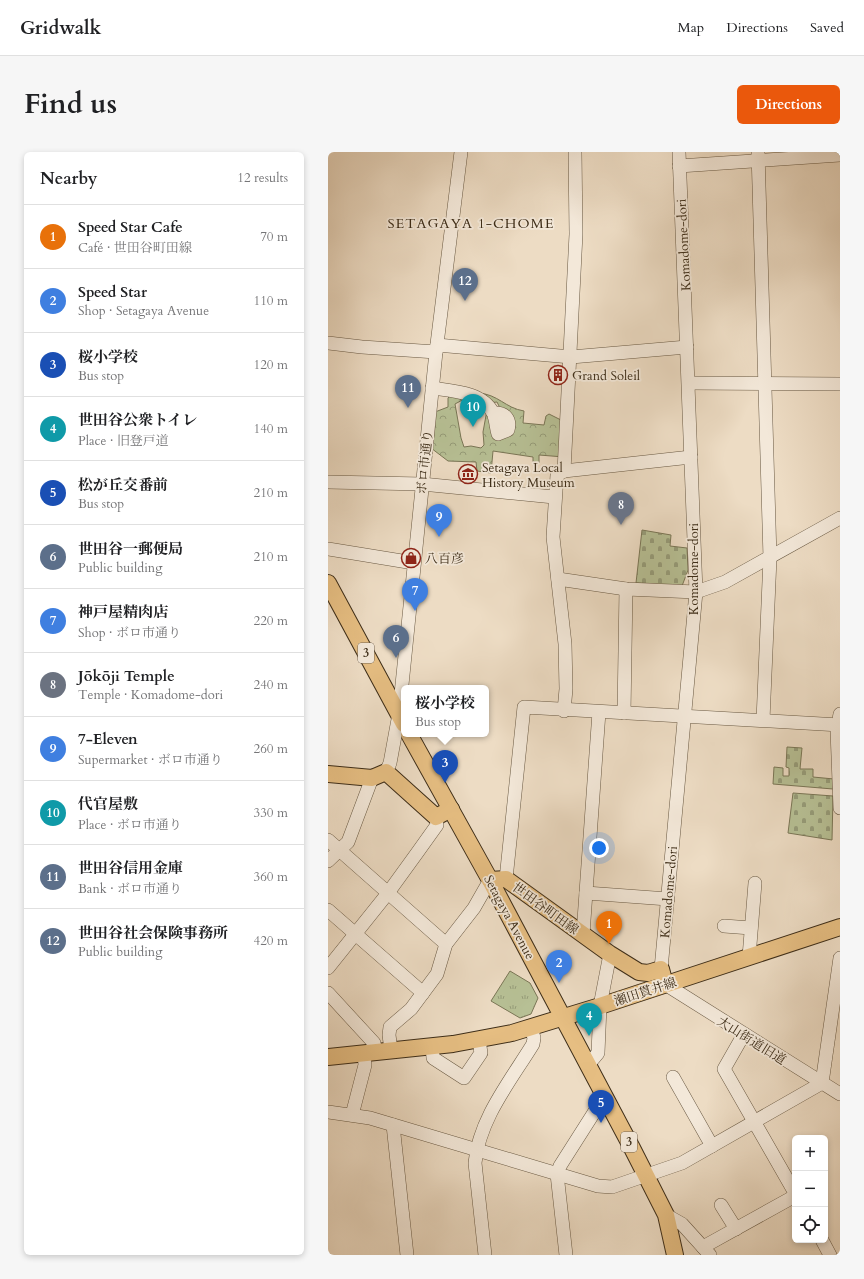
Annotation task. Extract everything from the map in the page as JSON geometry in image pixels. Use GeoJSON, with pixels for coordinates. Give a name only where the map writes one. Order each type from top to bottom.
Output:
{"type":"FeatureCollection","features":[{"type":"Feature","properties":{"kind":"main road","name":"3"},"geometry":{"type":"LineString","coordinates":[[328,583],[401,719]]}},
{"type":"Feature","properties":{"kind":"main road","name":"Setagaya Avenue"},"geometry":{"type":"LineString","coordinates":[[411,737],[450,809],[498,879],[562,1018],[666,1215],[676,1255]]}},
{"type":"Feature","properties":{"kind":"main road"},"geometry":{"type":"LineString","coordinates":[[328,774],[379,775],[436,817],[450,809]]}},
{"type":"Feature","properties":{"kind":"main road","name":"世田谷町田線"},"geometry":{"type":"LineString","coordinates":[[498,879],[642,974],[648,974],[661,968]]}},
{"type":"Feature","properties":{"kind":"main road","name":"瀬田貫井線"},"geometry":{"type":"LineString","coordinates":[[328,1057],[479,1040],[531,1027],[600,1006],[840,927]]}},
{"type":"Feature","properties":{"kind":"main road","name":"Komadome-dori"},"geometry":{"type":"LineString","coordinates":[[661,968],[665,984]]}},
{"type":"Feature","properties":{"kind":"street","name":"ボロ市通り"},"geometry":{"type":"LineString","coordinates":[[404,685],[414,562],[436,348],[461,152]]}},
{"type":"Feature","properties":{"kind":"street"},"geometry":{"type":"LineString","coordinates":[[564,471],[571,357],[576,234],[574,174],[575,152]]}},
{"type":"Feature","properties":{"kind":"street","name":"Komadome-dori"},"geometry":{"type":"LineString","coordinates":[[661,968],[696,592],[679,152]]}},
{"type":"Feature","properties":{"kind":"street"},"geometry":{"type":"LineString","coordinates":[[679,166],[758,156],[840,155]]}},
{"type":"Feature","properties":{"kind":"street"},"geometry":{"type":"LineString","coordinates":[[758,156],[770,558],[763,720]]}},
{"type":"Feature","properties":{"kind":"street"},"geometry":{"type":"LineString","coordinates":[[328,343],[362,347],[436,348],[571,357],[687,347]]}},
{"type":"Feature","properties":{"kind":"street"},"geometry":{"type":"LineString","coordinates":[[688,384],[840,384]]}},
{"type":"Feature","properties":{"kind":"street"},"geometry":{"type":"LineString","coordinates":[[432,388],[469,394],[487,405],[493,413]]}},
{"type":"Feature","properties":{"kind":"street"},"geometry":{"type":"LineString","coordinates":[[564,711],[566,689],[565,644],[553,536],[554,497],[557,475],[564,471],[691,457]]}},
{"type":"Feature","properties":{"kind":"street"},"geometry":{"type":"LineString","coordinates":[[328,482],[422,484],[554,497]]}},
{"type":"Feature","properties":{"kind":"street"},"geometry":{"type":"LineString","coordinates":[[558,579],[626,589],[696,592],[725,582],[840,518]]}},
{"type":"Feature","properties":{"kind":"street"},"geometry":{"type":"LineString","coordinates":[[328,549],[414,562]]}},
{"type":"Feature","properties":{"kind":"street"},"geometry":{"type":"LineString","coordinates":[[624,713],[626,589]]}},
{"type":"Feature","properties":{"kind":"street"},"geometry":{"type":"LineString","coordinates":[[352,1115],[365,1066],[377,1052],[388,1035],[390,1027],[411,1009],[437,974],[446,944],[498,879],[524,707],[564,711],[839,722],[840,808]]}},
{"type":"Feature","properties":{"kind":"street"},"geometry":{"type":"LineString","coordinates":[[583,934],[599,712]]}},
{"type":"Feature","properties":{"kind":"street","name":"ボロ市通り"},"geometry":{"type":"LineString","coordinates":[[328,861],[348,842],[379,775],[390,763],[401,719]]}},
{"type":"Feature","properties":{"kind":"street"},"geometry":{"type":"LineString","coordinates":[[328,968],[388,893],[437,825],[436,817]]}},
{"type":"Feature","properties":{"kind":"street"},"geometry":{"type":"LineString","coordinates":[[328,840],[446,944]]}},
{"type":"Feature","properties":{"kind":"street"},"geometry":{"type":"LineString","coordinates":[[749,956],[755,883]]}},
{"type":"Feature","properties":{"kind":"street"},"geometry":{"type":"LineString","coordinates":[[586,893],[668,899]]}},
{"type":"Feature","properties":{"kind":"street"},"geometry":{"type":"LineString","coordinates":[[328,910],[423,993]]}},
{"type":"Feature","properties":{"kind":"street"},"geometry":{"type":"LineString","coordinates":[[724,926],[751,928]]}},
{"type":"Feature","properties":{"kind":"street"},"geometry":{"type":"LineString","coordinates":[[588,1065],[598,1052],[600,1006],[610,954]]}},
{"type":"Feature","properties":{"kind":"street"},"geometry":{"type":"LineString","coordinates":[[328,1112],[352,1115],[394,1125],[606,1188],[646,1176],[682,1163],[822,1084],[840,958]]}},
{"type":"Feature","properties":{"kind":"street","name":"大山街道旧道"},"geometry":{"type":"LineString","coordinates":[[665,984],[840,1094]]}},
{"type":"Feature","properties":{"kind":"street"},"geometry":{"type":"LineString","coordinates":[[328,993],[374,1043],[377,1052]]}},
{"type":"Feature","properties":{"kind":"street"},"geometry":{"type":"LineString","coordinates":[[485,1255],[475,1163],[476,1150],[487,1119],[533,1044],[534,1038],[531,1027]]}},
{"type":"Feature","properties":{"kind":"street"},"geometry":{"type":"LineString","coordinates":[[744,1034],[724,1069],[792,1190]]}},
{"type":"Feature","properties":{"kind":"street"},"geometry":{"type":"LineString","coordinates":[[432,1046],[433,1058],[464,1078],[482,1053],[479,1040]]}},
{"type":"Feature","properties":{"kind":"street"},"geometry":{"type":"LineString","coordinates":[[673,1077],[712,1146]]}},
{"type":"Feature","properties":{"kind":"street"},"geometry":{"type":"LineString","coordinates":[[566,1255],[557,1174],[560,1166],[595,1111],[606,1099]]}},
{"type":"Feature","properties":{"kind":"street"},"geometry":{"type":"LineString","coordinates":[[394,1125],[407,1255]]}},
{"type":"Feature","properties":{"kind":"street"},"geometry":{"type":"LineString","coordinates":[[666,1215],[682,1224],[707,1251],[736,1228],[792,1197]]}},
{"type":"Feature","properties":{"kind":"street"},"geometry":{"type":"LineString","coordinates":[[721,1204],[736,1228]]}},
{"type":"Feature","properties":{"kind":"street"},"geometry":{"type":"LineString","coordinates":[[824,1243],[830,1255]]}},
{"type":"Feature","properties":{"kind":"green space"},"geometry":{"type":"Polygon","coordinates":[[[478,393],[491,396],[512,407],[524,411],[523,423],[544,425],[546,416],[549,414],[565,422],[564,457],[539,455],[539,463],[533,462],[533,457],[493,451],[491,473],[477,471],[476,462],[448,461],[431,448],[435,412],[448,407],[448,398],[452,394],[466,398],[455,404],[461,438],[464,447],[471,446],[481,448],[484,445],[483,432],[487,410],[500,408],[497,402],[488,403],[478,393]]]}},
{"type":"Feature","properties":{"kind":"green space"},"geometry":{"type":"Polygon","coordinates":[[[642,530],[671,535],[670,546],[687,548],[688,570],[682,586],[636,583],[642,530]]]}},
{"type":"Feature","properties":{"kind":"green space"},"geometry":{"type":"Polygon","coordinates":[[[787,747],[802,748],[800,769],[813,769],[813,777],[834,779],[833,789],[773,784],[774,767],[783,768],[783,776],[789,776],[789,768],[786,767],[787,747]]]}},
{"type":"Feature","properties":{"kind":"green space"},"geometry":{"type":"Polygon","coordinates":[[[793,793],[833,796],[832,840],[788,833],[793,793]]]}},
{"type":"Feature","properties":{"kind":"green space"},"geometry":{"type":"Polygon","coordinates":[[[510,971],[530,983],[538,998],[531,1014],[520,1018],[491,1001],[510,971]]]}},
{"type":"Feature","properties":{"kind":"place","name":"世田谷社会保険事務所"},"geometry":{"type":"Point","coordinates":[465,301]}},
{"type":"Feature","properties":{"kind":"place","name":"Grand Soleil"},"geometry":{"type":"Point","coordinates":[558,375]}},
{"type":"Feature","properties":{"kind":"place","name":"世田谷信用金庫"},"geometry":{"type":"Point","coordinates":[408,408]}},
{"type":"Feature","properties":{"kind":"place","name":"代官屋敷"},"geometry":{"type":"Point","coordinates":[473,427]}},
{"type":"Feature","properties":{"kind":"place","name":"Setagaya Local History Museum"},"geometry":{"type":"Point","coordinates":[468,474]}},
{"type":"Feature","properties":{"kind":"place","name":"Jōkōji Temple"},"geometry":{"type":"Point","coordinates":[621,525]}},
{"type":"Feature","properties":{"kind":"place","name":"7-Eleven"},"geometry":{"type":"Point","coordinates":[439,537]}},
{"type":"Feature","properties":{"kind":"place","name":"八百彦"},"geometry":{"type":"Point","coordinates":[411,558]}},
{"type":"Feature","properties":{"kind":"place","name":"神戸屋精肉店"},"geometry":{"type":"Point","coordinates":[415,611]}},
{"type":"Feature","properties":{"kind":"place","name":"世田谷一郵便局"},"geometry":{"type":"Point","coordinates":[396,658]}},
{"type":"Feature","properties":{"kind":"place","name":"桜小学校"},"geometry":{"type":"Point","coordinates":[445,783]}},
{"type":"Feature","properties":{"kind":"place","name":"Speed Star Cafe"},"geometry":{"type":"Point","coordinates":[609,944]}},
{"type":"Feature","properties":{"kind":"place","name":"Speed Star"},"geometry":{"type":"Point","coordinates":[559,983]}},
{"type":"Feature","properties":{"kind":"place","name":"世田谷公衆トイレ"},"geometry":{"type":"Point","coordinates":[589,1036]}},
{"type":"Feature","properties":{"kind":"place","name":"松が丘交番前"},"geometry":{"type":"Point","coordinates":[601,1123]}},
{"type":"Feature","properties":{"kind":"district","name":"SETAGAYA 1-CHOME"},"geometry":{"type":"Point","coordinates":[471,223]}}]}
